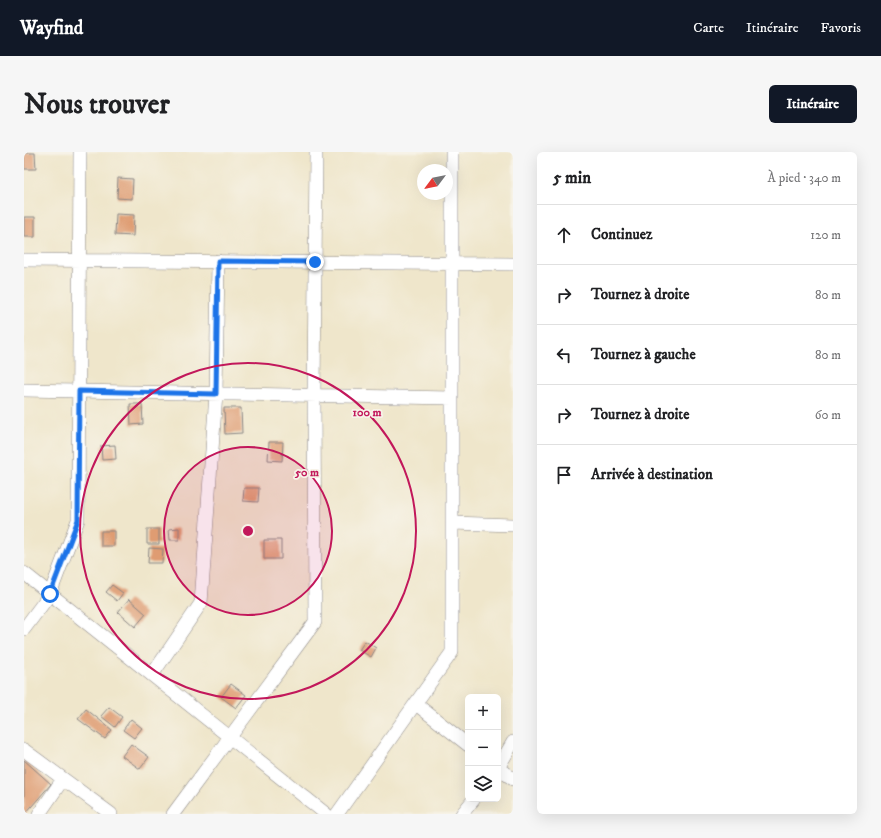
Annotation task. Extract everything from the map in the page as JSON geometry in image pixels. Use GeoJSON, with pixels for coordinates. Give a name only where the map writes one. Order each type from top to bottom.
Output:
{"type":"FeatureCollection","features":[{"type":"Feature","properties":{"kind":"street"},"geometry":{"type":"LineString","coordinates":[[24,629],[50,594],[78,520],[80,152]]}},
{"type":"Feature","properties":{"kind":"street"},"geometry":{"type":"LineString","coordinates":[[173,814],[315,622],[314,395],[316,152]]}},
{"type":"Feature","properties":{"kind":"street"},"geometry":{"type":"LineString","coordinates":[[337,814],[452,652],[452,152]]}},
{"type":"Feature","properties":{"kind":"street"},"geometry":{"type":"LineString","coordinates":[[24,260],[513,264]]}},
{"type":"Feature","properties":{"kind":"street"},"geometry":{"type":"LineString","coordinates":[[152,675],[201,603],[216,394],[218,261]]}},
{"type":"Feature","properties":{"kind":"street"},"geometry":{"type":"LineString","coordinates":[[24,390],[452,398]]}},
{"type":"Feature","properties":{"kind":"street"},"geometry":{"type":"LineString","coordinates":[[452,523],[513,525]]}},
{"type":"Feature","properties":{"kind":"street"},"geometry":{"type":"LineString","coordinates":[[24,573],[326,814]]}},
{"type":"Feature","properties":{"kind":"street"},"geometry":{"type":"LineString","coordinates":[[416,704],[465,742]]}},
{"type":"Feature","properties":{"kind":"street"},"geometry":{"type":"LineString","coordinates":[[499,766],[513,742]]}},
{"type":"Feature","properties":{"kind":"street"},"geometry":{"type":"LineString","coordinates":[[24,750],[111,814]]}},
{"type":"Feature","properties":{"kind":"street"},"geometry":{"type":"LineString","coordinates":[[501,770],[513,779]]}},
{"type":"Feature","properties":{"kind":"street"},"geometry":{"type":"LineString","coordinates":[[39,814],[64,779]]}},
{"type":"Feature","properties":{"kind":"street"},"geometry":{"type":"LineString","coordinates":[[462,814],[472,802]]}},
{"type":"Feature","properties":{"kind":"building"},"geometry":{"type":"Polygon","coordinates":[[[24,153],[35,153],[36,169],[24,169],[24,153]]]}},
{"type":"Feature","properties":{"kind":"building"},"geometry":{"type":"Polygon","coordinates":[[[118,178],[133,179],[132,199],[117,198],[118,178]]]}},
{"type":"Feature","properties":{"kind":"building"},"geometry":{"type":"Polygon","coordinates":[[[116,214],[134,215],[133,236],[115,235],[116,214]]]}},
{"type":"Feature","properties":{"kind":"building"},"geometry":{"type":"Polygon","coordinates":[[[24,217],[35,217],[35,237],[24,237],[24,217]]]}},
{"type":"Feature","properties":{"kind":"building"},"geometry":{"type":"Polygon","coordinates":[[[130,404],[142,404],[143,424],[131,425],[130,404]]]}},
{"type":"Feature","properties":{"kind":"building"},"geometry":{"type":"Polygon","coordinates":[[[224,408],[241,408],[242,433],[225,434],[224,408]]]}},
{"type":"Feature","properties":{"kind":"building"},"geometry":{"type":"Polygon","coordinates":[[[269,442],[283,442],[282,461],[268,460],[269,442]]]}},
{"type":"Feature","properties":{"kind":"building"},"geometry":{"type":"Polygon","coordinates":[[[115,445],[116,459],[102,460],[101,446],[115,445]]]}},
{"type":"Feature","properties":{"kind":"building"},"geometry":{"type":"Polygon","coordinates":[[[244,488],[259,488],[258,502],[243,501],[244,488]]]}},
{"type":"Feature","properties":{"kind":"building"},"geometry":{"type":"Polygon","coordinates":[[[179,528],[179,540],[170,540],[169,529],[179,528]]]}},
{"type":"Feature","properties":{"kind":"building"},"geometry":{"type":"Polygon","coordinates":[[[147,529],[159,529],[159,544],[147,544],[147,529]]]}},
{"type":"Feature","properties":{"kind":"building"},"geometry":{"type":"Polygon","coordinates":[[[101,531],[114,531],[114,546],[101,546],[101,531]]]}},
{"type":"Feature","properties":{"kind":"building"},"geometry":{"type":"Polygon","coordinates":[[[264,540],[281,540],[281,559],[264,559],[264,540]]]}},
{"type":"Feature","properties":{"kind":"building"},"geometry":{"type":"Polygon","coordinates":[[[149,548],[163,549],[162,563],[148,563],[149,548]]]}},
{"type":"Feature","properties":{"kind":"building"},"geometry":{"type":"Polygon","coordinates":[[[112,585],[123,593],[117,601],[106,592],[112,585]]]}},
{"type":"Feature","properties":{"kind":"building"},"geometry":{"type":"Polygon","coordinates":[[[129,599],[146,614],[135,627],[118,612],[129,599]]]}},
{"type":"Feature","properties":{"kind":"building"},"geometry":{"type":"Polygon","coordinates":[[[365,641],[376,648],[371,657],[359,650],[365,641]]]}},
{"type":"Feature","properties":{"kind":"building"},"geometry":{"type":"Polygon","coordinates":[[[231,684],[246,695],[236,708],[221,697],[231,684]]]}},
{"type":"Feature","properties":{"kind":"building"},"geometry":{"type":"Polygon","coordinates":[[[109,707],[122,717],[115,727],[101,716],[109,707]]]}},
{"type":"Feature","properties":{"kind":"building"},"geometry":{"type":"Polygon","coordinates":[[[86,709],[112,730],[105,739],[78,719],[86,709]]]}},
{"type":"Feature","properties":{"kind":"building"},"geometry":{"type":"Polygon","coordinates":[[[131,719],[142,728],[134,738],[123,730],[131,719]]]}},
{"type":"Feature","properties":{"kind":"building"},"geometry":{"type":"Polygon","coordinates":[[[131,744],[149,757],[140,769],[122,756],[131,744]]]}},
{"type":"Feature","properties":{"kind":"building"},"geometry":{"type":"Polygon","coordinates":[[[24,760],[51,784],[25,814],[24,814],[24,760]]]}},
{"type":"Feature","properties":{"kind":"route"},"geometry":{"type":"LineString","coordinates":[[50,594],[78,520],[79,391],[216,394],[218,261],[315,262]]}}]}
